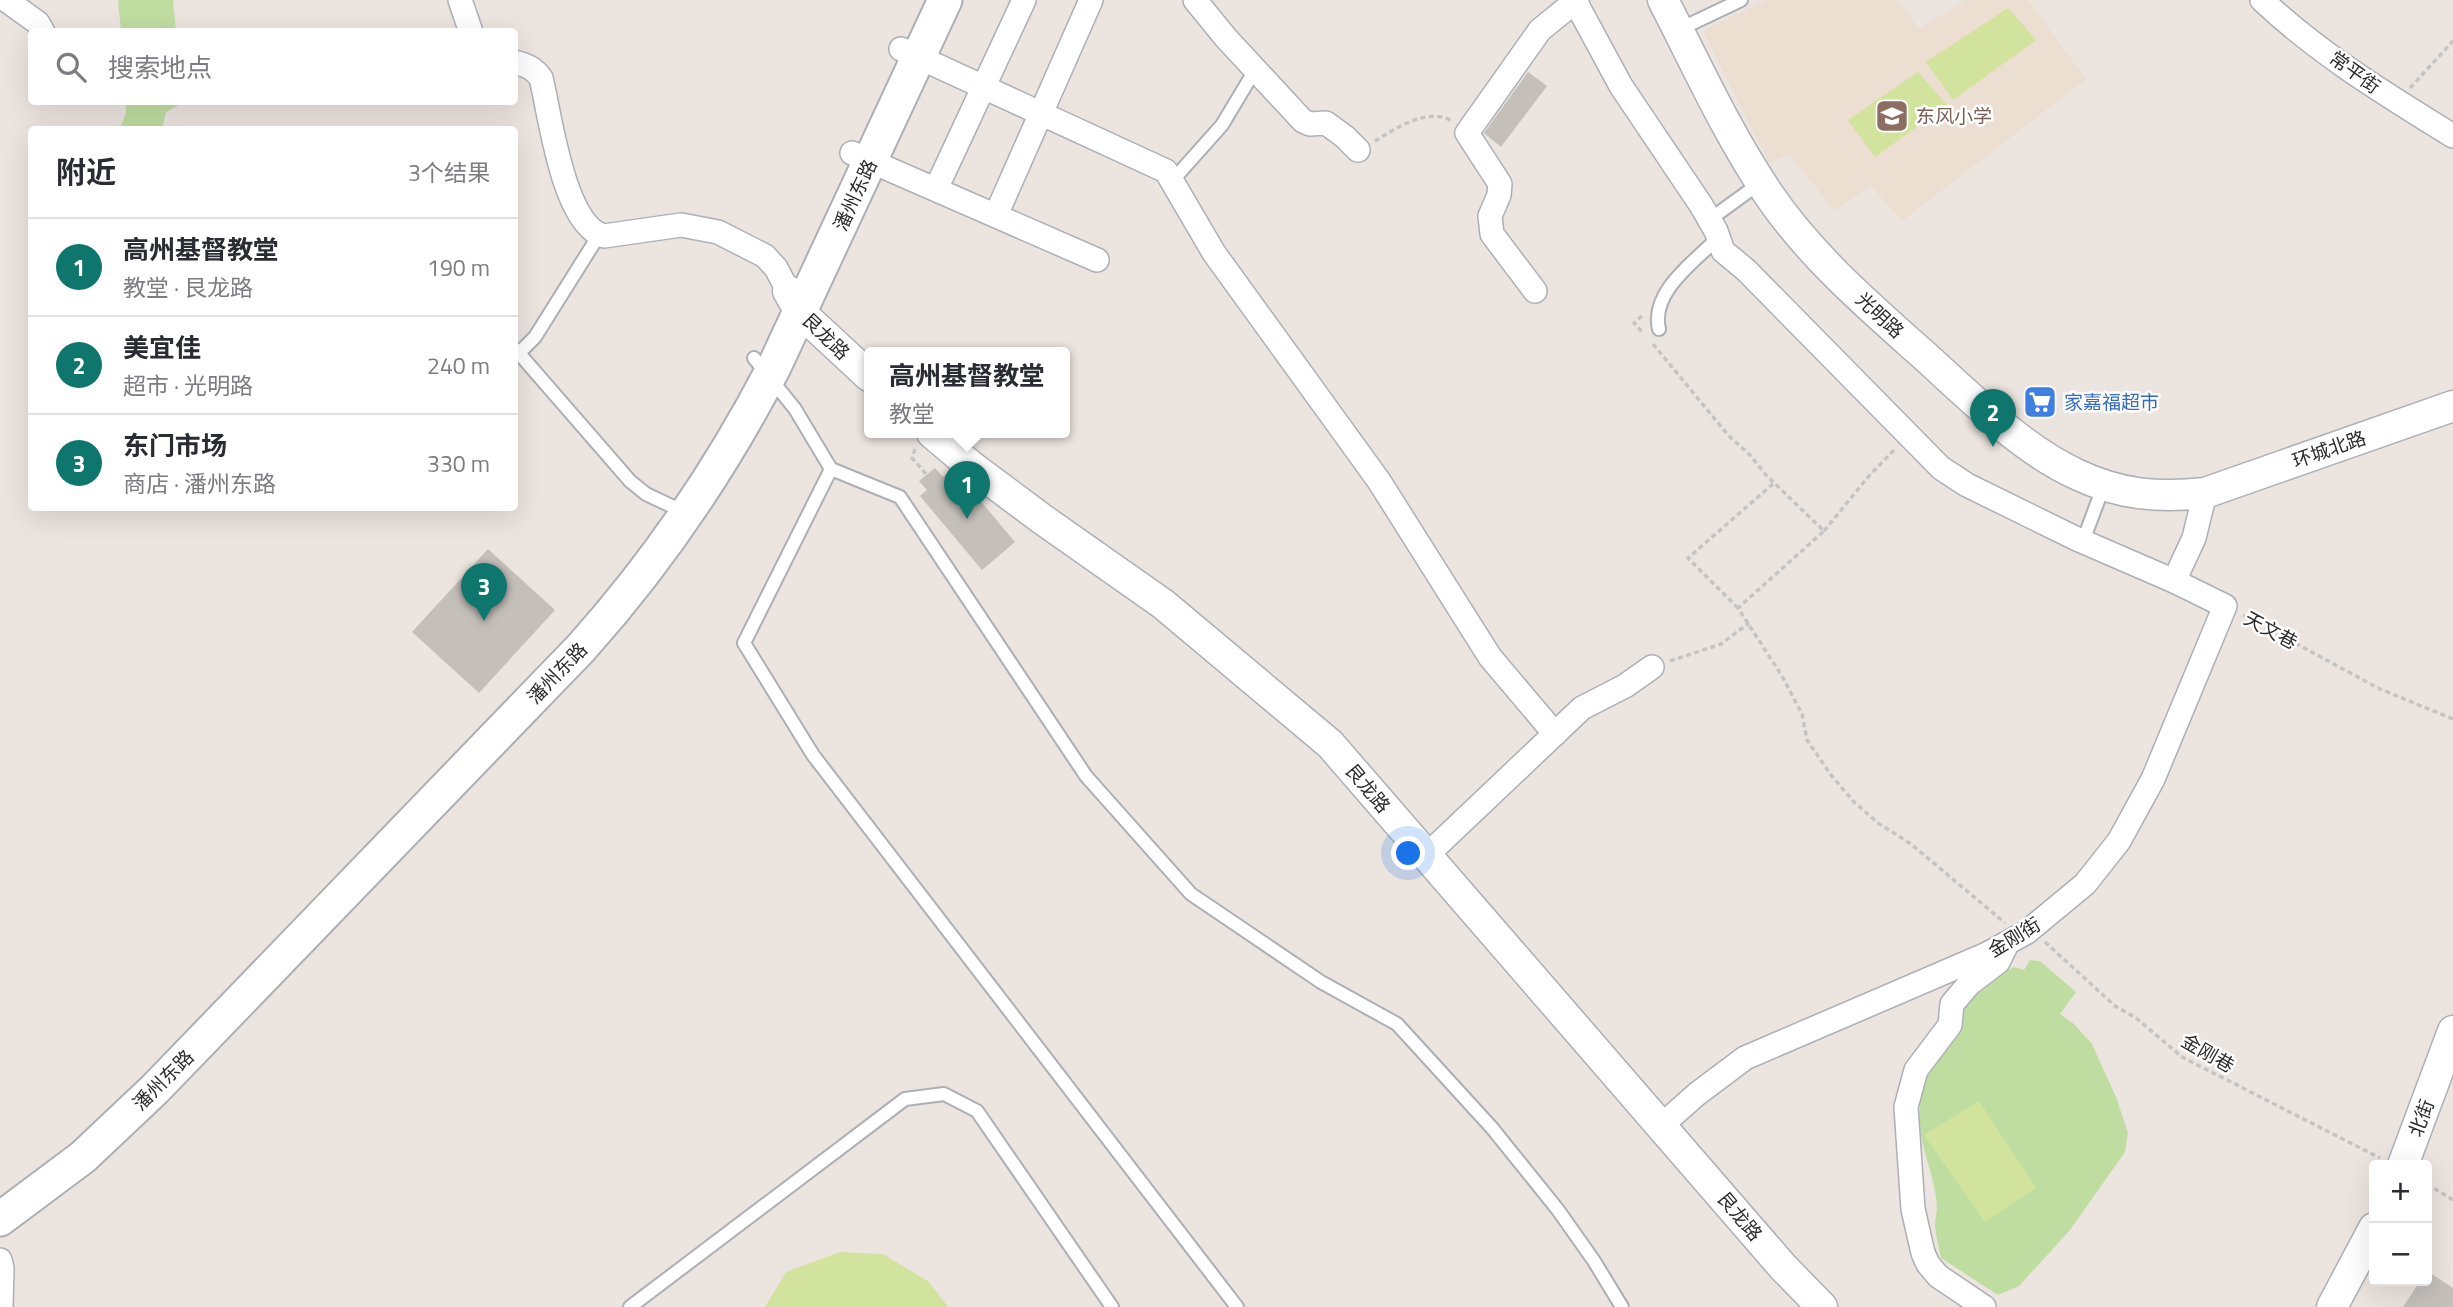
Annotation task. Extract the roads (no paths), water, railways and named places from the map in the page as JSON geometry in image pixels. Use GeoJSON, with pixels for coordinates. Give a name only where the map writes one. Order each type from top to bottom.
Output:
{"type":"FeatureCollection","features":[{"type":"Feature","properties":{"kind":"main road","name":"潘州东路"},"geometry":{"type":"LineString","coordinates":[[910,52],[924,0]]}},
{"type":"Feature","properties":{"kind":"main road","name":"潘州东路"},"geometry":{"type":"LineString","coordinates":[[0,1195],[36,1173],[71,1145],[166,1055],[571,628],[677,509],[748,416],[762,367],[910,52],[945,0]]}},
{"type":"Feature","properties":{"kind":"main road","name":"潘州东路"},"geometry":{"type":"LineString","coordinates":[[0,1219],[83,1157],[193,1050],[581,648],[620,604],[677,509]]}},
{"type":"Feature","properties":{"kind":"street"},"geometry":{"type":"LineString","coordinates":[[6,0],[38,23],[41,28]]}},
{"type":"Feature","properties":{"kind":"street"},"geometry":{"type":"LineString","coordinates":[[460,0],[470,28]]}},
{"type":"Feature","properties":{"kind":"street"},"geometry":{"type":"LineString","coordinates":[[936,189],[1024,0]]}},
{"type":"Feature","properties":{"kind":"street"},"geometry":{"type":"LineString","coordinates":[[996,215],[1091,0]]}},
{"type":"Feature","properties":{"kind":"street"},"geometry":{"type":"LineString","coordinates":[[1195,0],[1305,123],[1326,122],[1357,149]]}},
{"type":"Feature","properties":{"kind":"street","name":"光明路"},"geometry":{"type":"LineString","coordinates":[[1663,0],[1725,125],[1760,182],[1795,228],[1846,284],[1968,395],[2029,445],[2074,473],[2138,495],[2205,493]]}},
{"type":"Feature","properties":{"kind":"street","name":"常平街"},"geometry":{"type":"LineString","coordinates":[[2262,0],[2316,44],[2397,102],[2453,136]]}},
{"type":"Feature","properties":{"kind":"street"},"geometry":{"type":"LineString","coordinates":[[1535,291],[1492,234],[1490,216],[1499,195],[1500,184],[1467,133],[1540,30],[1576,1]]}},
{"type":"Feature","properties":{"kind":"street","name":"天文巷"},"geometry":{"type":"LineString","coordinates":[[1576,1],[1637,113],[1714,229],[1729,258],[1941,468],[1967,485],[2225,606]]}},
{"type":"Feature","properties":{"kind":"street"},"geometry":{"type":"LineString","coordinates":[[910,52],[1162,168],[1173,180],[1214,253],[1379,481],[1490,657],[1555,734]]}},
{"type":"Feature","properties":{"kind":"street"},"geometry":{"type":"LineString","coordinates":[[518,63],[536,71],[541,78],[555,152],[577,210],[599,235],[681,225],[718,232],[765,256],[776,268],[794,302]]}},
{"type":"Feature","properties":{"kind":"street"},"geometry":{"type":"LineString","coordinates":[[861,157],[1097,260]]}},
{"type":"Feature","properties":{"kind":"street","name":"艮龙路"},"geometry":{"type":"LineString","coordinates":[[794,302],[864,371]]}},
{"type":"Feature","properties":{"kind":"street","name":"环城北路"},"geometry":{"type":"LineString","coordinates":[[2205,493],[2453,406]]}},
{"type":"Feature","properties":{"kind":"street","name":"艮龙路"},"geometry":{"type":"LineString","coordinates":[[938,438],[1042,519],[1163,604],[1330,744],[1783,1267],[1822,1307]]}},
{"type":"Feature","properties":{"kind":"street"},"geometry":{"type":"LineString","coordinates":[[2174,581],[2194,538],[2205,493]]}},
{"type":"Feature","properties":{"kind":"street","name":"金刚街"},"geometry":{"type":"LineString","coordinates":[[1662,1125],[1697,1094],[1745,1058],[1969,962],[2019,935],[2085,884],[2119,841],[2153,779],[2225,606]]}},
{"type":"Feature","properties":{"kind":"street"},"geometry":{"type":"LineString","coordinates":[[1426,856],[1582,708],[1625,686],[1652,667]]}},
{"type":"Feature","properties":{"kind":"street"},"geometry":{"type":"LineString","coordinates":[[1984,1307],[1938,1276],[1923,1253],[1913,1209],[1906,1107],[1916,1070],[1942,1032],[1951,1025],[1952,1004],[1969,984],[1998,962],[2019,935]]}},
{"type":"Feature","properties":{"kind":"street","name":"北街"},"geometry":{"type":"LineString","coordinates":[[2394,1160],[2453,1031]]}},
{"type":"Feature","properties":{"kind":"street"},"geometry":{"type":"LineString","coordinates":[[2333,1307],[2369,1238]]}},
{"type":"Feature","properties":{"kind":"street"},"geometry":{"type":"LineString","coordinates":[[0,1260],[1,1307]]}},
{"type":"Feature","properties":{"kind":"lane"},"geometry":{"type":"LineString","coordinates":[[1678,30],[1741,0]]}},
{"type":"Feature","properties":{"kind":"lane"},"geometry":{"type":"LineString","coordinates":[[1173,180],[1222,125],[1255,69]]}},
{"type":"Feature","properties":{"kind":"lane"},"geometry":{"type":"LineString","coordinates":[[1660,328],[1658,309],[1667,293],[1714,229],[1760,182]]}},
{"type":"Feature","properties":{"kind":"lane"},"geometry":{"type":"LineString","coordinates":[[518,350],[528,346],[535,337],[599,235]]}},
{"type":"Feature","properties":{"kind":"lane"},"geometry":{"type":"LineString","coordinates":[[518,353],[630,481],[646,494],[677,509]]}},
{"type":"Feature","properties":{"kind":"lane"},"geometry":{"type":"LineString","coordinates":[[762,367],[795,409],[831,469],[900,497],[1086,776],[1191,894],[1321,982],[1397,1024],[1492,1128],[1558,1210],[1622,1307]]}},
{"type":"Feature","properties":{"kind":"lane"},"geometry":{"type":"LineString","coordinates":[[831,469],[744,643],[813,755],[1237,1307]]}},
{"type":"Feature","properties":{"kind":"lane"},"geometry":{"type":"LineString","coordinates":[[2083,541],[2104,485]]}},
{"type":"Feature","properties":{"kind":"lane"},"geometry":{"type":"LineString","coordinates":[[630,1307],[905,1099],[944,1094],[977,1111],[1112,1307]]}},
{"type":"Feature","properties":{"kind":"place","name":"东风小学"},"geometry":{"type":"Point","coordinates":[1892,116]}},
{"type":"Feature","properties":{"kind":"place","name":"家嘉福超市"},"geometry":{"type":"Point","coordinates":[2040,402]}},
{"type":"Feature","properties":{"kind":"place","name":"美宜佳"},"geometry":{"type":"Point","coordinates":[1993,447]}},
{"type":"Feature","properties":{"kind":"place","name":"高州基督教堂"},"geometry":{"type":"Point","coordinates":[967,519]}},
{"type":"Feature","properties":{"kind":"place","name":"东门市场"},"geometry":{"type":"Point","coordinates":[484,621]}}]}
